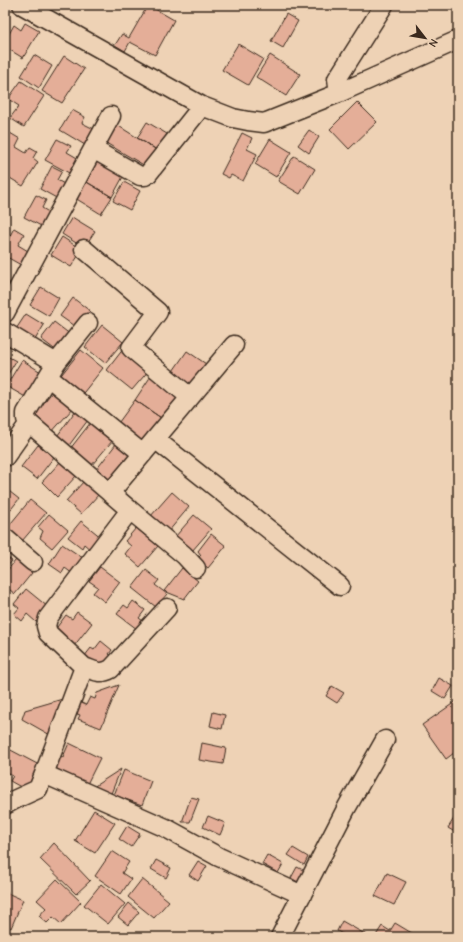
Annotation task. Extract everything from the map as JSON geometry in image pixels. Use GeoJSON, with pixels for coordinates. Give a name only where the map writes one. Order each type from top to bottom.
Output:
{"type":"FeatureCollection","features":[{"type":"Feature","properties":{"kind":"street"},"geometry":{"type":"LineString","coordinates":[[22,5],[202,106],[233,118],[264,123],[339,93],[458,40]]}},
{"type":"Feature","properties":{"kind":"street"},"geometry":{"type":"LineString","coordinates":[[339,93],[337,80],[339,76],[384,5]]}},
{"type":"Feature","properties":{"kind":"street"},"geometry":{"type":"LineString","coordinates":[[93,149],[140,176],[144,176],[148,174],[202,106]]}},
{"type":"Feature","properties":{"kind":"street"},"geometry":{"type":"LineString","coordinates":[[5,313],[112,116]]}},
{"type":"Feature","properties":{"kind":"street"},"geometry":{"type":"LineString","coordinates":[[84,249],[158,312],[131,348],[190,397]]}},
{"type":"Feature","properties":{"kind":"street"},"geometry":{"type":"LineString","coordinates":[[88,323],[52,370],[26,413],[26,419],[110,493],[184,555],[196,568]]}},
{"type":"Feature","properties":{"kind":"street"},"geometry":{"type":"LineString","coordinates":[[5,332],[52,370],[143,454]]}},
{"type":"Feature","properties":{"kind":"street"},"geometry":{"type":"LineString","coordinates":[[110,493],[234,345]]}},
{"type":"Feature","properties":{"kind":"street"},"geometry":{"type":"LineString","coordinates":[[5,456],[29,423]]}},
{"type":"Feature","properties":{"kind":"street"},"geometry":{"type":"LineString","coordinates":[[155,439],[340,586]]}},
{"type":"Feature","properties":{"kind":"street"},"geometry":{"type":"LineString","coordinates":[[130,510],[48,618],[46,626],[48,633],[84,667],[98,672],[105,672],[111,669],[167,608]]}},
{"type":"Feature","properties":{"kind":"street"},"geometry":{"type":"LineString","coordinates":[[5,538],[33,562]]}},
{"type":"Feature","properties":{"kind":"street"},"geometry":{"type":"LineString","coordinates":[[5,805],[38,789],[84,667]]}},
{"type":"Feature","properties":{"kind":"street"},"geometry":{"type":"LineString","coordinates":[[280,937],[347,807],[385,740]]}},
{"type":"Feature","properties":{"kind":"street"},"geometry":{"type":"LineString","coordinates":[[44,774],[166,828],[219,857],[302,895]]}},
{"type":"Feature","properties":{"kind":"building"},"geometry":{"type":"Polygon","coordinates":[[[148,5],[174,20],[155,55],[130,42],[125,51],[115,45],[122,34],[129,38],[148,5]]]}},
{"type":"Feature","properties":{"kind":"building"},"geometry":{"type":"Polygon","coordinates":[[[298,5],[311,5],[307,11],[298,5]]]}},
{"type":"Feature","properties":{"kind":"building"},"geometry":{"type":"Polygon","coordinates":[[[458,5],[458,13],[454,7],[458,5]]]}},
{"type":"Feature","properties":{"kind":"building"},"geometry":{"type":"Polygon","coordinates":[[[286,14],[298,21],[283,48],[271,41],[286,14]]]}},
{"type":"Feature","properties":{"kind":"building"},"geometry":{"type":"Polygon","coordinates":[[[25,23],[39,31],[23,58],[5,47],[5,41],[14,25],[21,30],[25,23]]]}},
{"type":"Feature","properties":{"kind":"building"},"geometry":{"type":"Polygon","coordinates":[[[238,44],[263,59],[248,85],[222,70],[238,44]]]}},
{"type":"Feature","properties":{"kind":"building"},"geometry":{"type":"Polygon","coordinates":[[[34,55],[52,66],[39,88],[21,76],[34,55]]]}},
{"type":"Feature","properties":{"kind":"building"},"geometry":{"type":"Polygon","coordinates":[[[270,55],[300,74],[286,96],[256,77],[270,55]]]}},
{"type":"Feature","properties":{"kind":"building"},"geometry":{"type":"Polygon","coordinates":[[[64,56],[84,69],[62,103],[42,91],[64,56]]]}},
{"type":"Feature","properties":{"kind":"building"},"geometry":{"type":"Polygon","coordinates":[[[21,81],[44,96],[24,127],[10,118],[19,106],[8,99],[21,81]]]}},
{"type":"Feature","properties":{"kind":"building"},"geometry":{"type":"Polygon","coordinates":[[[357,102],[377,122],[349,149],[330,129],[357,102]]]}},
{"type":"Feature","properties":{"kind":"building"},"geometry":{"type":"Polygon","coordinates":[[[72,110],[85,117],[82,123],[94,129],[85,145],[60,130],[72,110]]]}},
{"type":"Feature","properties":{"kind":"building"},"geometry":{"type":"Polygon","coordinates":[[[147,122],[167,134],[157,150],[137,138],[147,122]]]}},
{"type":"Feature","properties":{"kind":"building"},"geometry":{"type":"Polygon","coordinates":[[[117,125],[157,150],[147,167],[106,143],[117,125]]]}},
{"type":"Feature","properties":{"kind":"building"},"geometry":{"type":"Polygon","coordinates":[[[309,130],[319,137],[309,153],[298,145],[309,130]]]}},
{"type":"Feature","properties":{"kind":"building"},"geometry":{"type":"Polygon","coordinates":[[[10,133],[20,139],[16,147],[26,153],[30,147],[37,151],[33,158],[38,162],[23,186],[5,175],[5,141],[10,133]]]}},
{"type":"Feature","properties":{"kind":"building"},"geometry":{"type":"Polygon","coordinates":[[[242,133],[252,138],[247,149],[257,154],[243,181],[231,175],[229,178],[221,174],[242,133]]]}},
{"type":"Feature","properties":{"kind":"building"},"geometry":{"type":"Polygon","coordinates":[[[57,139],[71,146],[67,152],[79,159],[71,174],[45,160],[57,139]]]}},
{"type":"Feature","properties":{"kind":"building"},"geometry":{"type":"Polygon","coordinates":[[[270,139],[291,152],[276,177],[255,164],[270,139]]]}},
{"type":"Feature","properties":{"kind":"building"},"geometry":{"type":"Polygon","coordinates":[[[294,156],[315,169],[300,194],[278,181],[294,156]]]}},
{"type":"Feature","properties":{"kind":"building"},"geometry":{"type":"Polygon","coordinates":[[[99,158],[125,173],[112,197],[85,181],[99,158]]]}},
{"type":"Feature","properties":{"kind":"building"},"geometry":{"type":"Polygon","coordinates":[[[52,166],[62,171],[57,180],[68,186],[60,200],[40,189],[52,166]]]}},
{"type":"Feature","properties":{"kind":"building"},"geometry":{"type":"Polygon","coordinates":[[[85,181],[112,197],[101,214],[75,198],[85,181]]]}},
{"type":"Feature","properties":{"kind":"building"},"geometry":{"type":"Polygon","coordinates":[[[124,182],[140,191],[130,210],[113,201],[124,182]]]}},
{"type":"Feature","properties":{"kind":"building"},"geometry":{"type":"Polygon","coordinates":[[[36,195],[46,200],[42,208],[52,214],[45,228],[24,217],[36,195]]]}},
{"type":"Feature","properties":{"kind":"building"},"geometry":{"type":"Polygon","coordinates":[[[72,217],[95,231],[84,248],[62,234],[72,217]]]}},
{"type":"Feature","properties":{"kind":"building"},"geometry":{"type":"Polygon","coordinates":[[[14,228],[24,234],[18,245],[28,251],[21,265],[5,256],[5,245],[14,228]]]}},
{"type":"Feature","properties":{"kind":"building"},"geometry":{"type":"Polygon","coordinates":[[[62,237],[82,250],[71,267],[51,255],[62,237]]]}},
{"type":"Feature","properties":{"kind":"building"},"geometry":{"type":"Polygon","coordinates":[[[5,281],[13,285],[5,299],[5,281]]]}},
{"type":"Feature","properties":{"kind":"building"},"geometry":{"type":"Polygon","coordinates":[[[41,287],[59,298],[49,316],[30,305],[41,287]]]}},
{"type":"Feature","properties":{"kind":"building"},"geometry":{"type":"Polygon","coordinates":[[[73,298],[90,311],[77,328],[60,316],[73,298]]]}},
{"type":"Feature","properties":{"kind":"building"},"geometry":{"type":"Polygon","coordinates":[[[26,314],[44,325],[33,343],[14,332],[26,314]]]}},
{"type":"Feature","properties":{"kind":"building"},"geometry":{"type":"Polygon","coordinates":[[[54,322],[71,335],[58,352],[41,339],[54,322]]]}},
{"type":"Feature","properties":{"kind":"building"},"geometry":{"type":"Polygon","coordinates":[[[102,325],[123,342],[105,363],[85,347],[102,325]]]}},
{"type":"Feature","properties":{"kind":"building"},"geometry":{"type":"Polygon","coordinates":[[[124,348],[150,369],[132,390],[107,370],[124,348]]]}},
{"type":"Feature","properties":{"kind":"building"},"geometry":{"type":"Polygon","coordinates":[[[81,350],[103,368],[80,397],[58,379],[81,350]]]}},
{"type":"Feature","properties":{"kind":"building"},"geometry":{"type":"Polygon","coordinates":[[[187,351],[209,366],[193,389],[171,374],[187,351]]]}},
{"type":"Feature","properties":{"kind":"building"},"geometry":{"type":"Polygon","coordinates":[[[5,355],[16,361],[5,379],[5,355]]]}},
{"type":"Feature","properties":{"kind":"building"},"geometry":{"type":"Polygon","coordinates":[[[22,360],[44,374],[29,399],[6,386],[22,360]]]}},
{"type":"Feature","properties":{"kind":"building"},"geometry":{"type":"Polygon","coordinates":[[[153,373],[183,394],[164,420],[135,400],[153,373]]]}},
{"type":"Feature","properties":{"kind":"building"},"geometry":{"type":"Polygon","coordinates":[[[54,390],[74,407],[50,434],[31,418],[54,390]]]}},
{"type":"Feature","properties":{"kind":"building"},"geometry":{"type":"Polygon","coordinates":[[[135,400],[164,420],[145,446],[116,426],[135,400]]]}},
{"type":"Feature","properties":{"kind":"building"},"geometry":{"type":"Polygon","coordinates":[[[76,410],[88,420],[67,448],[55,439],[76,410]]]}},
{"type":"Feature","properties":{"kind":"building"},"geometry":{"type":"Polygon","coordinates":[[[91,422],[113,440],[91,466],[70,449],[91,422]]]}},
{"type":"Feature","properties":{"kind":"building"},"geometry":{"type":"Polygon","coordinates":[[[116,444],[133,457],[113,483],[96,470],[116,444]]]}},
{"type":"Feature","properties":{"kind":"building"},"geometry":{"type":"Polygon","coordinates":[[[38,445],[54,457],[37,479],[21,467],[38,445]]]}},
{"type":"Feature","properties":{"kind":"building"},"geometry":{"type":"Polygon","coordinates":[[[61,461],[77,475],[57,497],[42,482],[61,461]]]}},
{"type":"Feature","properties":{"kind":"building"},"geometry":{"type":"Polygon","coordinates":[[[84,481],[99,494],[81,514],[66,501],[84,481]]]}},
{"type":"Feature","properties":{"kind":"building"},"geometry":{"type":"Polygon","coordinates":[[[5,488],[19,499],[5,517],[5,488]]]}},
{"type":"Feature","properties":{"kind":"building"},"geometry":{"type":"Polygon","coordinates":[[[172,492],[189,507],[168,532],[150,517],[172,492]]]}},
{"type":"Feature","properties":{"kind":"building"},"geometry":{"type":"Polygon","coordinates":[[[30,500],[46,513],[22,541],[7,528],[30,500]]]}},
{"type":"Feature","properties":{"kind":"building"},"geometry":{"type":"Polygon","coordinates":[[[49,514],[68,530],[52,548],[40,538],[43,531],[38,527],[49,514]]]}},
{"type":"Feature","properties":{"kind":"building"},"geometry":{"type":"Polygon","coordinates":[[[194,515],[211,529],[192,551],[175,537],[194,515]]]}},
{"type":"Feature","properties":{"kind":"building"},"geometry":{"type":"Polygon","coordinates":[[[81,521],[102,538],[92,551],[84,544],[82,548],[68,537],[81,521]]]}},
{"type":"Feature","properties":{"kind":"building"},"geometry":{"type":"Polygon","coordinates":[[[136,528],[158,546],[140,567],[125,554],[131,546],[125,541],[136,528]]]}},
{"type":"Feature","properties":{"kind":"building"},"geometry":{"type":"Polygon","coordinates":[[[211,534],[226,546],[208,568],[197,559],[201,555],[198,551],[211,534]]]}},
{"type":"Feature","properties":{"kind":"building"},"geometry":{"type":"Polygon","coordinates":[[[62,544],[83,558],[73,574],[65,568],[62,573],[49,564],[62,544]]]}},
{"type":"Feature","properties":{"kind":"building"},"geometry":{"type":"Polygon","coordinates":[[[5,556],[12,561],[5,569],[5,556]]]}},
{"type":"Feature","properties":{"kind":"building"},"geometry":{"type":"Polygon","coordinates":[[[16,560],[32,573],[15,594],[5,586],[5,573],[16,560]]]}},
{"type":"Feature","properties":{"kind":"building"},"geometry":{"type":"Polygon","coordinates":[[[100,567],[120,582],[105,602],[93,593],[98,587],[89,581],[100,567]]]}},
{"type":"Feature","properties":{"kind":"building"},"geometry":{"type":"Polygon","coordinates":[[[182,568],[198,581],[184,599],[164,591],[182,568]]]}},
{"type":"Feature","properties":{"kind":"building"},"geometry":{"type":"Polygon","coordinates":[[[146,570],[159,580],[155,585],[167,594],[156,607],[132,588],[146,570]]]}},
{"type":"Feature","properties":{"kind":"building"},"geometry":{"type":"Polygon","coordinates":[[[26,589],[48,607],[36,622],[27,614],[22,621],[14,614],[19,608],[14,604],[26,589]]]}},
{"type":"Feature","properties":{"kind":"building"},"geometry":{"type":"Polygon","coordinates":[[[133,601],[145,610],[139,618],[143,621],[137,629],[117,614],[124,605],[128,608],[133,601]]]}},
{"type":"Feature","properties":{"kind":"building"},"geometry":{"type":"Polygon","coordinates":[[[77,612],[92,623],[74,646],[54,631],[66,615],[72,619],[77,612]]]}},
{"type":"Feature","properties":{"kind":"building"},"geometry":{"type":"Polygon","coordinates":[[[101,641],[112,650],[109,654],[114,658],[104,672],[84,657],[91,648],[94,650],[101,641]]]}},
{"type":"Feature","properties":{"kind":"building"},"geometry":{"type":"Polygon","coordinates":[[[439,678],[453,686],[445,699],[432,691],[439,678]]]}},
{"type":"Feature","properties":{"kind":"building"},"geometry":{"type":"Polygon","coordinates":[[[119,685],[101,728],[78,719],[80,715],[73,712],[77,701],[86,705],[90,697],[95,699],[97,693],[119,685]]]}},
{"type":"Feature","properties":{"kind":"building"},"geometry":{"type":"Polygon","coordinates":[[[332,686],[344,693],[337,703],[326,696],[332,686]]]}},
{"type":"Feature","properties":{"kind":"building"},"geometry":{"type":"Polygon","coordinates":[[[66,698],[52,736],[22,719],[25,710],[66,698]]]}},
{"type":"Feature","properties":{"kind":"building"},"geometry":{"type":"Polygon","coordinates":[[[458,700],[458,750],[446,759],[422,725],[458,700]]]}},
{"type":"Feature","properties":{"kind":"building"},"geometry":{"type":"Polygon","coordinates":[[[213,712],[225,715],[222,729],[210,726],[213,712]]]}},
{"type":"Feature","properties":{"kind":"building"},"geometry":{"type":"Polygon","coordinates":[[[69,743],[100,758],[87,784],[55,768],[61,756],[63,757],[69,743]]]}},
{"type":"Feature","properties":{"kind":"building"},"geometry":{"type":"Polygon","coordinates":[[[202,743],[226,748],[223,764],[199,760],[202,743]]]}},
{"type":"Feature","properties":{"kind":"building"},"geometry":{"type":"Polygon","coordinates":[[[5,747],[41,766],[28,791],[10,781],[13,776],[5,772],[5,747]]]}},
{"type":"Feature","properties":{"kind":"building"},"geometry":{"type":"Polygon","coordinates":[[[121,769],[110,796],[90,789],[121,769]]]}},
{"type":"Feature","properties":{"kind":"building"},"geometry":{"type":"Polygon","coordinates":[[[124,770],[151,781],[142,805],[114,795],[124,770]]]}},
{"type":"Feature","properties":{"kind":"building"},"geometry":{"type":"Polygon","coordinates":[[[191,797],[199,799],[190,822],[182,822],[191,797]]]}},
{"type":"Feature","properties":{"kind":"building"},"geometry":{"type":"Polygon","coordinates":[[[94,810],[115,823],[95,853],[75,841],[94,810]]]}},
{"type":"Feature","properties":{"kind":"building"},"geometry":{"type":"Polygon","coordinates":[[[458,812],[458,834],[448,828],[458,812]]]}},
{"type":"Feature","properties":{"kind":"building"},"geometry":{"type":"Polygon","coordinates":[[[208,816],[225,823],[220,835],[203,827],[208,816]]]}},
{"type":"Feature","properties":{"kind":"building"},"geometry":{"type":"Polygon","coordinates":[[[127,826],[140,834],[131,847],[119,839],[127,826]]]}},
{"type":"Feature","properties":{"kind":"building"},"geometry":{"type":"Polygon","coordinates":[[[54,843],[90,881],[76,894],[40,859],[54,843]]]}},
{"type":"Feature","properties":{"kind":"building"},"geometry":{"type":"Polygon","coordinates":[[[293,848],[308,857],[304,865],[288,855],[293,848]]]}},
{"type":"Feature","properties":{"kind":"building"},"geometry":{"type":"Polygon","coordinates":[[[112,851],[129,862],[122,873],[131,879],[121,894],[95,876],[112,851]]]}},
{"type":"Feature","properties":{"kind":"building"},"geometry":{"type":"Polygon","coordinates":[[[267,855],[283,864],[278,873],[262,864],[267,855]]]}},
{"type":"Feature","properties":{"kind":"building"},"geometry":{"type":"Polygon","coordinates":[[[156,860],[171,868],[166,878],[151,869],[156,860]]]}},
{"type":"Feature","properties":{"kind":"building"},"geometry":{"type":"Polygon","coordinates":[[[198,861],[207,866],[198,881],[189,875],[198,861]]]}},
{"type":"Feature","properties":{"kind":"building"},"geometry":{"type":"Polygon","coordinates":[[[297,867],[305,871],[298,882],[291,878],[297,867]]]}},
{"type":"Feature","properties":{"kind":"building"},"geometry":{"type":"Polygon","coordinates":[[[387,873],[406,882],[394,905],[375,896],[387,873]]]}},
{"type":"Feature","properties":{"kind":"building"},"geometry":{"type":"Polygon","coordinates":[[[57,879],[81,902],[61,924],[53,917],[47,923],[39,916],[46,908],[37,900],[57,879]]]}},
{"type":"Feature","properties":{"kind":"building"},"geometry":{"type":"Polygon","coordinates":[[[142,879],[169,901],[154,918],[128,897],[142,879]]]}},
{"type":"Feature","properties":{"kind":"building"},"geometry":{"type":"Polygon","coordinates":[[[101,884],[125,904],[108,924],[84,905],[101,884]]]}},
{"type":"Feature","properties":{"kind":"building"},"geometry":{"type":"Polygon","coordinates":[[[5,892],[23,900],[11,928],[5,925],[5,892]]]}},
{"type":"Feature","properties":{"kind":"building"},"geometry":{"type":"Polygon","coordinates":[[[129,903],[139,912],[128,925],[118,917],[129,903]]]}},
{"type":"Feature","properties":{"kind":"building"},"geometry":{"type":"Polygon","coordinates":[[[342,921],[370,937],[348,937],[337,931],[342,921]]]}},
{"type":"Feature","properties":{"kind":"building"},"geometry":{"type":"Polygon","coordinates":[[[395,923],[410,932],[407,937],[375,937],[382,926],[390,931],[395,923]]]}},
{"type":"Feature","properties":{"kind":"building"},"geometry":{"type":"Polygon","coordinates":[[[410,932],[419,937],[407,937],[410,932]]]}}]}
